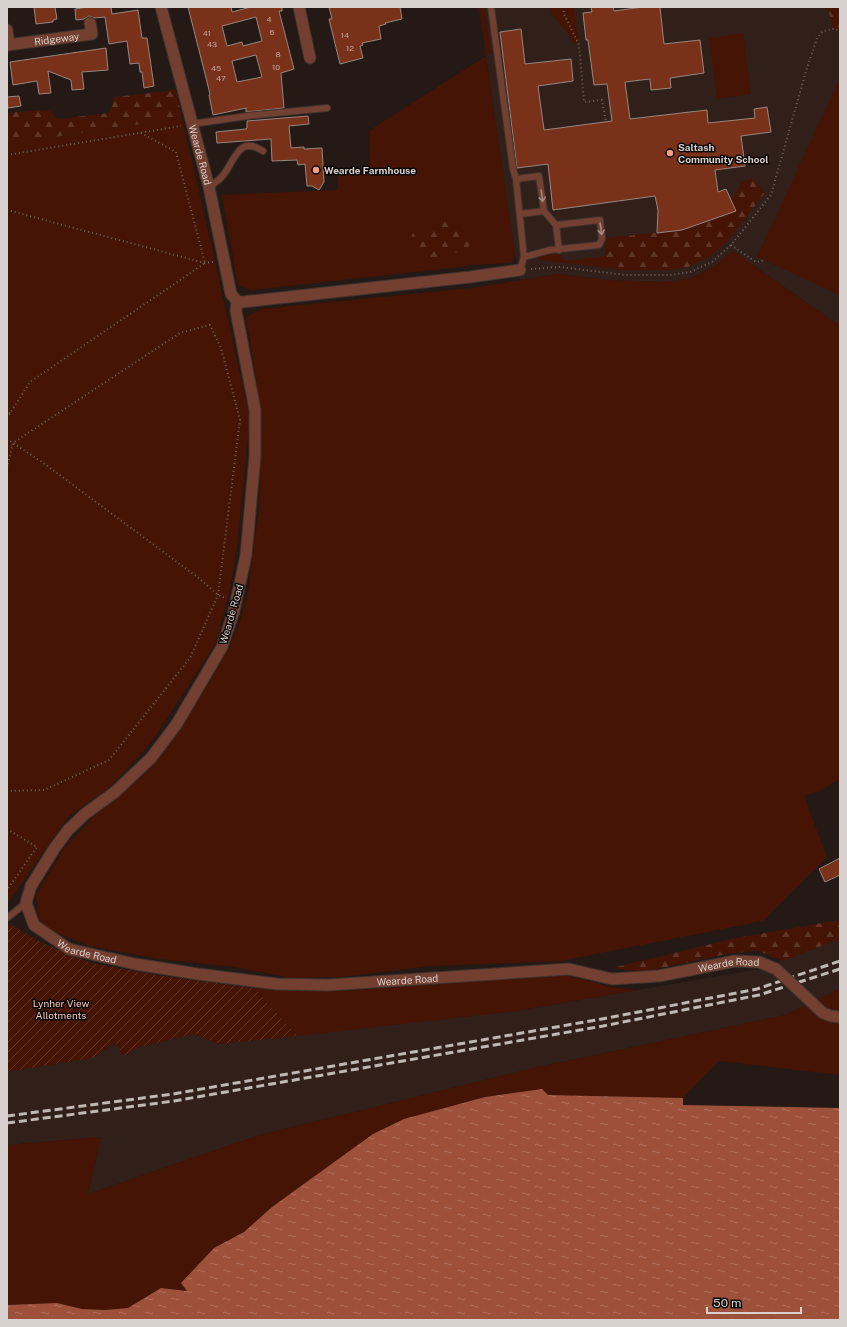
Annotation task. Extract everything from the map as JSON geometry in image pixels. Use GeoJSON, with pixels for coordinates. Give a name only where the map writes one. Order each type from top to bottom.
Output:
{"type":"FeatureCollection","features":[{"type":"Feature","properties":{"kind":"street","name":"Wearde Road"},"geometry":{"type":"LineString","coordinates":[[161,7],[209,187],[231,294],[237,301],[236,312],[256,410],[255,456],[246,555],[236,602],[222,647],[176,725],[150,758],[115,792],[85,814],[68,830],[54,849],[31,886],[26,904],[34,925],[69,950],[135,964],[277,984],[328,985],[569,969],[612,980],[659,976],[735,961],[759,962],[776,970],[823,1013],[840,1017]]}},
{"type":"Feature","properties":{"kind":"street"},"geometry":{"type":"LineString","coordinates":[[299,7],[310,58]]}},
{"type":"Feature","properties":{"kind":"street","name":"Ridgeway"},"geometry":{"type":"LineString","coordinates":[[7,30],[8,45],[92,34],[90,23]]}},
{"type":"Feature","properties":{"kind":"street"},"geometry":{"type":"LineString","coordinates":[[237,301],[250,302],[447,280],[520,270]]}},
{"type":"Feature","properties":{"kind":"lane"},"geometry":{"type":"LineString","coordinates":[[491,7],[520,214],[524,257],[520,270]]}},
{"type":"Feature","properties":{"kind":"lane"},"geometry":{"type":"LineString","coordinates":[[192,124],[247,116],[327,108]]}},
{"type":"Feature","properties":{"kind":"lane"},"geometry":{"type":"LineString","coordinates":[[209,187],[218,181],[224,174],[238,150],[248,146],[256,146],[263,151]]}},
{"type":"Feature","properties":{"kind":"lane"},"geometry":{"type":"LineString","coordinates":[[516,179],[539,176],[544,211],[556,225],[559,250]]}},
{"type":"Feature","properties":{"kind":"lane"},"geometry":{"type":"LineString","coordinates":[[520,214],[544,211]]}},
{"type":"Feature","properties":{"kind":"lane"},"geometry":{"type":"LineString","coordinates":[[524,257],[550,250],[599,245],[602,239],[600,220],[556,225]]}},
{"type":"Feature","properties":{"kind":"lane"},"geometry":{"type":"LineString","coordinates":[[7,918],[26,904]]}},
{"type":"Feature","properties":{"kind":"path"},"geometry":{"type":"LineString","coordinates":[[563,7],[564,14],[579,45],[584,102],[602,100],[606,122]]}},
{"type":"Feature","properties":{"kind":"path"},"geometry":{"type":"LineString","coordinates":[[520,270],[559,267],[626,275],[670,275],[690,272],[712,262],[731,245],[771,195],[806,71],[817,38],[822,31],[833,29],[840,30]]}},
{"type":"Feature","properties":{"kind":"path"},"geometry":{"type":"LineString","coordinates":[[7,155],[192,124]]}},
{"type":"Feature","properties":{"kind":"path"},"geometry":{"type":"LineString","coordinates":[[141,133],[176,152],[205,263]]}},
{"type":"Feature","properties":{"kind":"path"},"geometry":{"type":"LineString","coordinates":[[7,210],[205,263],[224,261]]}},
{"type":"Feature","properties":{"kind":"path"},"geometry":{"type":"LineString","coordinates":[[731,245],[756,262],[765,260]]}},
{"type":"Feature","properties":{"kind":"path"},"geometry":{"type":"LineString","coordinates":[[7,418],[30,382],[205,263]]}},
{"type":"Feature","properties":{"kind":"path"},"geometry":{"type":"LineString","coordinates":[[7,468],[13,443],[180,333],[210,325],[221,348],[240,420],[218,595],[190,658],[109,760],[44,790],[7,790]]}},
{"type":"Feature","properties":{"kind":"path"},"geometry":{"type":"LineString","coordinates":[[7,409],[10,414]]}},
{"type":"Feature","properties":{"kind":"path"},"geometry":{"type":"LineString","coordinates":[[7,439],[42,462],[200,579],[218,595],[236,602]]}},
{"type":"Feature","properties":{"kind":"path"},"geometry":{"type":"LineString","coordinates":[[7,829],[37,848],[7,890]]}},
{"type":"Feature","properties":{"kind":"shaded area","name":"Saltash Community School"},"geometry":{"type":"Polygon","coordinates":[[[479,7],[840,7],[840,326],[733,251],[713,267],[689,279],[664,282],[608,280],[559,274],[520,280],[520,270],[515,255],[479,7]]]}},
{"type":"Feature","properties":{"kind":"shaded area"},"geometry":{"type":"Polygon","coordinates":[[[840,939],[840,989],[785,1015],[529,1069],[260,1135],[88,1194],[101,1137],[7,1145],[7,1072],[93,1058],[116,1043],[123,1056],[140,1047],[194,1034],[219,1044],[516,1011],[760,969],[840,939]]]}},
{"type":"Feature","properties":{"kind":"green space"},"geometry":{"type":"Polygon","coordinates":[[[479,7],[484,7],[492,52],[486,56],[479,7]]]}},
{"type":"Feature","properties":{"kind":"green space"},"geometry":{"type":"Polygon","coordinates":[[[551,7],[574,7],[579,42],[575,43],[552,14],[551,7]]]}},
{"type":"Feature","properties":{"kind":"green space"},"geometry":{"type":"Polygon","coordinates":[[[823,7],[840,7],[840,30],[833,29],[829,12],[823,7]]]}},
{"type":"Feature","properties":{"kind":"green space"},"geometry":{"type":"Polygon","coordinates":[[[743,33],[751,94],[717,99],[709,38],[743,33]]]}},
{"type":"Feature","properties":{"kind":"green space"},"geometry":{"type":"Polygon","coordinates":[[[486,56],[515,255],[511,263],[469,265],[252,290],[238,286],[222,195],[338,190],[338,175],[369,174],[370,130],[486,56]]]}},
{"type":"Feature","properties":{"kind":"green space"},"geometry":{"type":"Polygon","coordinates":[[[838,82],[840,83],[840,295],[757,257],[838,82]]]}},
{"type":"Feature","properties":{"kind":"green space"},"geometry":{"type":"Polygon","coordinates":[[[176,90],[182,118],[7,144],[7,113],[38,110],[50,111],[58,119],[109,113],[114,97],[176,90]]]}},
{"type":"Feature","properties":{"kind":"green space"},"geometry":{"type":"Polygon","coordinates":[[[182,118],[250,419],[237,549],[229,594],[216,643],[151,743],[107,790],[69,816],[7,904],[7,144],[182,118]]]}},
{"type":"Feature","properties":{"kind":"green space"},"geometry":{"type":"Polygon","coordinates":[[[751,178],[761,186],[764,194],[727,242],[709,257],[688,267],[668,270],[625,270],[616,265],[606,256],[605,238],[682,230],[731,200],[737,192],[740,183],[751,178]]]}},
{"type":"Feature","properties":{"kind":"green space"},"geometry":{"type":"Polygon","coordinates":[[[444,219],[452,219],[462,223],[469,245],[468,249],[426,260],[414,253],[411,244],[412,234],[444,219]]]}},
{"type":"Feature","properties":{"kind":"green space"},"geometry":{"type":"Polygon","coordinates":[[[733,251],[840,326],[840,779],[820,791],[804,796],[827,857],[763,921],[561,961],[432,966],[340,977],[292,978],[234,967],[159,959],[89,946],[54,932],[39,919],[36,895],[63,850],[94,816],[145,774],[175,738],[230,647],[239,624],[248,592],[259,510],[262,421],[246,317],[261,309],[472,288],[559,274],[608,280],[664,282],[689,279],[713,267],[733,251]]]}},
{"type":"Feature","properties":{"kind":"green space"},"geometry":{"type":"Polygon","coordinates":[[[559,253],[565,261],[606,256],[616,265],[625,270],[539,260],[538,256],[559,253]]]}},
{"type":"Feature","properties":{"kind":"green space"},"geometry":{"type":"Polygon","coordinates":[[[840,920],[840,939],[783,961],[758,951],[731,953],[643,972],[612,968],[736,938],[840,920]]]}},
{"type":"Feature","properties":{"kind":"green space","name":"Lynher View Allotments"},"geometry":{"type":"Polygon","coordinates":[[[10,924],[40,942],[91,963],[156,975],[254,988],[298,1036],[219,1044],[194,1034],[140,1047],[123,1056],[116,1043],[93,1058],[7,1072],[7,929],[10,924]]]}},
{"type":"Feature","properties":{"kind":"green space"},"geometry":{"type":"Polygon","coordinates":[[[564,974],[611,987],[638,990],[516,1011],[298,1036],[254,988],[344,991],[564,974]]]}},
{"type":"Feature","properties":{"kind":"green space"},"geometry":{"type":"Polygon","coordinates":[[[840,989],[840,1075],[719,1061],[683,1098],[548,1095],[542,1089],[485,1097],[404,1119],[373,1134],[272,1207],[244,1232],[214,1248],[181,1283],[187,1291],[161,1288],[128,1308],[105,1310],[82,1309],[57,1303],[7,1305],[7,1145],[101,1137],[88,1194],[260,1135],[529,1069],[785,1015],[840,989]]]}},
{"type":"Feature","properties":{"kind":"water"},"geometry":{"type":"Polygon","coordinates":[[[542,1089],[548,1095],[683,1098],[683,1105],[840,1108],[840,1320],[7,1320],[7,1305],[57,1303],[82,1309],[105,1310],[128,1308],[161,1288],[187,1291],[181,1283],[214,1248],[244,1232],[272,1207],[373,1134],[404,1119],[485,1097],[542,1089]]]}},
{"type":"Feature","properties":{"kind":"building"},"geometry":{"type":"Polygon","coordinates":[[[34,7],[55,7],[57,19],[53,20],[53,22],[36,24],[34,7]]]}},
{"type":"Feature","properties":{"kind":"building"},"geometry":{"type":"Polygon","coordinates":[[[87,7],[111,7],[112,14],[138,10],[142,38],[147,38],[154,86],[144,88],[139,63],[130,64],[127,41],[109,44],[105,17],[95,18],[89,16],[84,19],[76,20],[75,9],[87,7]]]}},
{"type":"Feature","properties":{"kind":"building"},"geometry":{"type":"Polygon","coordinates":[[[188,7],[231,7],[232,12],[251,7],[282,7],[282,11],[279,11],[294,69],[281,73],[284,108],[246,112],[246,108],[213,115],[210,94],[188,7]],[[256,17],[222,26],[227,46],[242,42],[243,46],[262,41],[256,17]],[[256,55],[232,61],[237,82],[262,77],[256,55]]]}},
{"type":"Feature","properties":{"kind":"building"},"geometry":{"type":"Polygon","coordinates":[[[329,7],[400,7],[402,19],[379,26],[381,39],[362,43],[363,45],[360,46],[363,58],[340,64],[329,19],[332,19],[329,7]]]}},
{"type":"Feature","properties":{"kind":"building"},"geometry":{"type":"Polygon","coordinates":[[[591,7],[613,7],[614,11],[643,7],[660,7],[664,44],[700,40],[704,73],[670,78],[671,88],[651,90],[650,79],[625,82],[630,119],[707,110],[708,123],[755,118],[754,109],[767,107],[771,132],[741,136],[745,166],[715,170],[718,192],[726,189],[736,211],[682,230],[657,233],[658,210],[655,196],[553,210],[548,164],[517,168],[500,32],[521,29],[525,64],[571,59],[573,81],[538,86],[544,130],[612,121],[607,84],[594,85],[583,13],[592,12],[591,7]]]}},
{"type":"Feature","properties":{"kind":"building"},"geometry":{"type":"Polygon","coordinates":[[[106,48],[108,70],[82,72],[84,89],[72,90],[71,80],[48,71],[51,93],[39,94],[37,81],[13,85],[10,62],[106,48]]]}},
{"type":"Feature","properties":{"kind":"building"},"geometry":{"type":"Polygon","coordinates":[[[19,96],[21,106],[8,108],[7,97],[19,96]]]}},
{"type":"Feature","properties":{"kind":"building"},"geometry":{"type":"Polygon","coordinates":[[[308,116],[309,124],[289,126],[291,148],[322,148],[324,182],[319,190],[312,186],[307,186],[305,164],[298,165],[297,160],[272,161],[271,139],[217,143],[216,132],[246,129],[247,121],[308,116]]]}},
{"type":"Feature","properties":{"kind":"building"},"geometry":{"type":"Polygon","coordinates":[[[840,858],[840,875],[825,882],[819,869],[840,858]]]}},
{"type":"Feature","properties":{"kind":"railway"},"geometry":{"type":"LineString","coordinates":[[7,1116],[173,1094],[602,1019],[757,989],[840,961]]}},
{"type":"Feature","properties":{"kind":"railway"},"geometry":{"type":"LineString","coordinates":[[7,1123],[174,1101],[603,1026],[759,995],[840,969]]}},
{"type":"Feature","properties":{"kind":"place","name":"Saltash Community School"},"geometry":{"type":"Point","coordinates":[670,153]}},
{"type":"Feature","properties":{"kind":"place","name":"Wearde Farmhouse"},"geometry":{"type":"Point","coordinates":[316,170]}}]}
